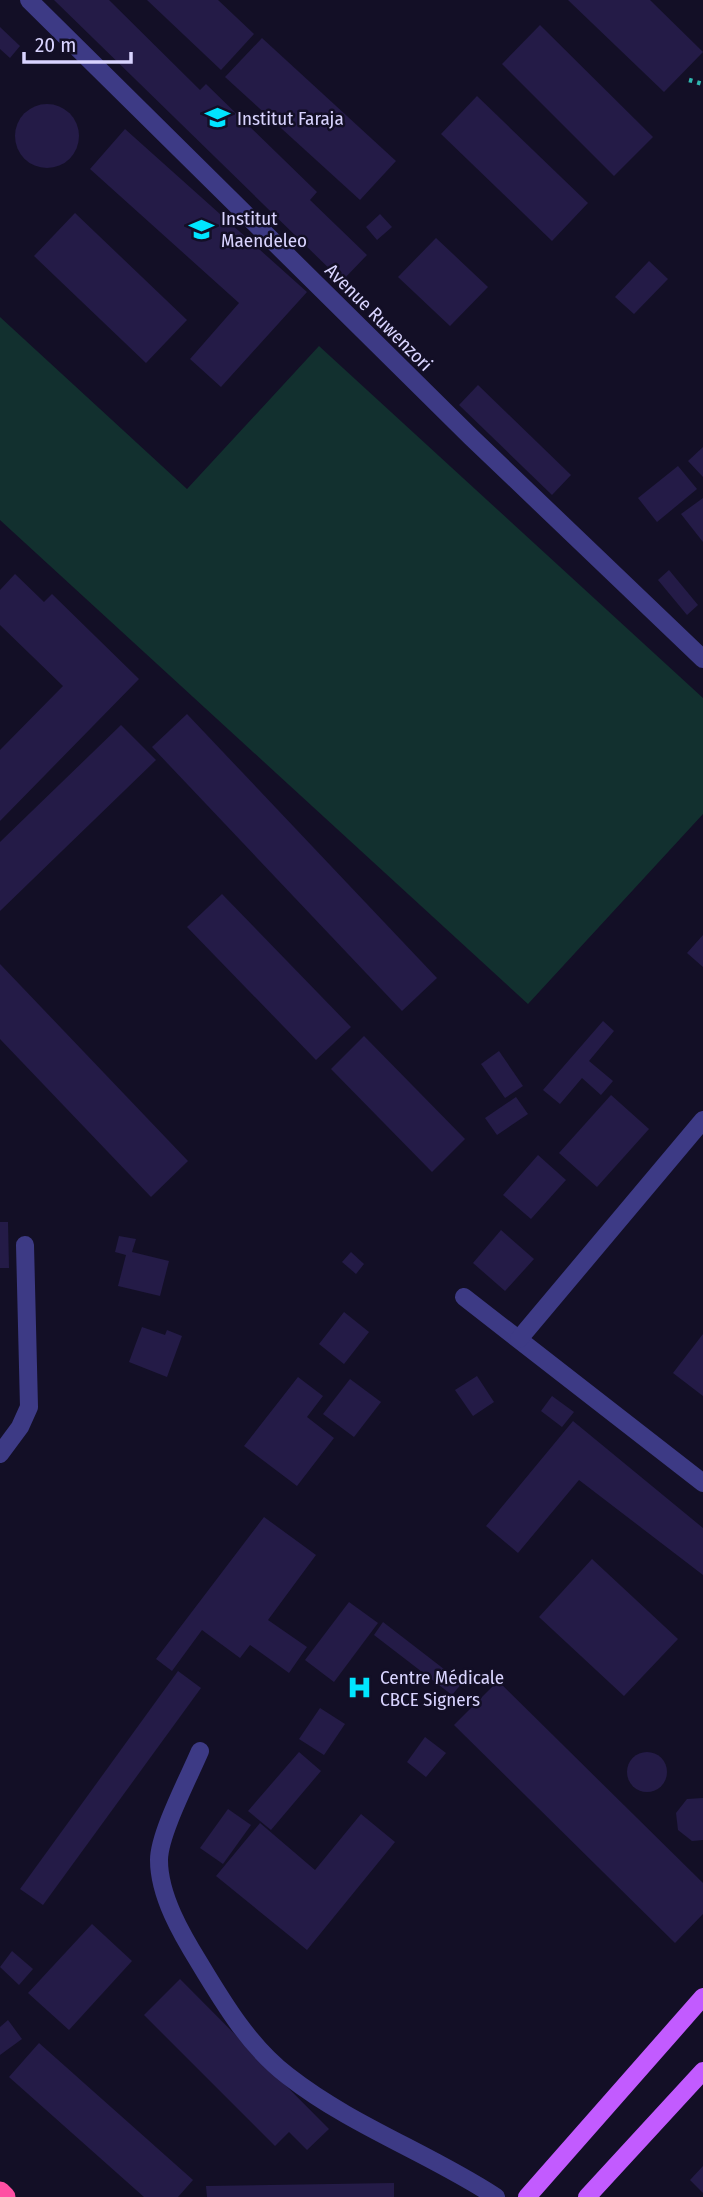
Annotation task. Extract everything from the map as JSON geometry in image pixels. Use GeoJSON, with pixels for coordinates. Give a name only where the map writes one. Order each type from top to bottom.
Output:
{"type":"FeatureCollection","features":[{"type":"Feature","properties":{"kind":"highway"},"geometry":{"type":"LineString","coordinates":[[0,2192],[5,2197]]}},
{"type":"Feature","properties":{"kind":"main road"},"geometry":{"type":"LineString","coordinates":[[527,2197],[703,1997]]}},
{"type":"Feature","properties":{"kind":"main road"},"geometry":{"type":"LineString","coordinates":[[587,2197],[703,2071]]}},
{"type":"Feature","properties":{"kind":"street","name":"Avenue Ruwenzori"},"geometry":{"type":"LineString","coordinates":[[29,0],[471,437],[703,660]]}},
{"type":"Feature","properties":{"kind":"street"},"geometry":{"type":"LineString","coordinates":[[519,1339],[703,1120]]}},
{"type":"Feature","properties":{"kind":"street"},"geometry":{"type":"LineString","coordinates":[[0,1454],[20,1427],[29,1407],[25,1245]]}},
{"type":"Feature","properties":{"kind":"street"},"geometry":{"type":"LineString","coordinates":[[464,1297],[703,1483]]}},
{"type":"Feature","properties":{"kind":"street"},"geometry":{"type":"LineString","coordinates":[[200,1751],[167,1829],[159,1860],[166,1896],[187,1943],[234,2020],[287,2076],[351,2118],[456,2171],[496,2197]]}},
{"type":"Feature","properties":{"kind":"path"},"geometry":{"type":"LineString","coordinates":[[689,80],[703,84]]}},
{"type":"Feature","properties":{"kind":"green space"},"geometry":{"type":"Polygon","coordinates":[[[0,317],[187,489],[319,346],[703,698],[703,814],[528,1004],[0,520],[0,317]]]}},
{"type":"Feature","properties":{"kind":"building"},"geometry":{"type":"Polygon","coordinates":[[[54,0],[109,0],[200,90],[206,84],[317,192],[310,200],[367,255],[342,281],[54,0]]]}},
{"type":"Feature","properties":{"kind":"building"},"geometry":{"type":"Polygon","coordinates":[[[147,0],[218,0],[254,34],[221,70],[147,0]]]}},
{"type":"Feature","properties":{"kind":"building"},"geometry":{"type":"Polygon","coordinates":[[[568,0],[650,0],[703,52],[664,92],[568,0]]]}},
{"type":"Feature","properties":{"kind":"building"},"geometry":{"type":"Polygon","coordinates":[[[540,25],[653,137],[614,176],[502,64],[540,25]]]}},
{"type":"Feature","properties":{"kind":"building"},"geometry":{"type":"Polygon","coordinates":[[[0,27],[20,46],[10,58],[0,49],[0,27]]]}},
{"type":"Feature","properties":{"kind":"building"},"geometry":{"type":"Polygon","coordinates":[[[262,38],[396,161],[360,200],[225,77],[262,38]]]}},
{"type":"Feature","properties":{"kind":"building"},"geometry":{"type":"Polygon","coordinates":[[[477,96],[588,203],[552,241],[441,134],[477,96]]]}},
{"type":"Feature","properties":{"kind":"building"},"geometry":{"type":"Polygon","coordinates":[[[47,104],[65,110],[73,118],[79,136],[73,154],[65,162],[47,168],[29,162],[21,154],[15,136],[21,118],[29,110],[47,104]]]}},
{"type":"Feature","properties":{"kind":"building"},"geometry":{"type":"Polygon","coordinates":[[[125,129],[307,292],[221,387],[190,359],[239,303],[90,169],[125,129]]]}},
{"type":"Feature","properties":{"kind":"building"},"geometry":{"type":"Polygon","coordinates":[[[75,213],[187,320],[146,363],[34,256],[75,213]]]}},
{"type":"Feature","properties":{"kind":"building"},"geometry":{"type":"Polygon","coordinates":[[[380,214],[392,227],[377,240],[366,227],[380,214]]]}},
{"type":"Feature","properties":{"kind":"building"},"geometry":{"type":"Polygon","coordinates":[[[436,238],[488,287],[450,326],[398,277],[436,238]]]}},
{"type":"Feature","properties":{"kind":"building"},"geometry":{"type":"Polygon","coordinates":[[[649,261],[668,279],[634,314],[615,297],[649,261]]]}},
{"type":"Feature","properties":{"kind":"building"},"geometry":{"type":"Polygon","coordinates":[[[478,385],[571,475],[552,495],[459,405],[478,385]]]}},
{"type":"Feature","properties":{"kind":"building"},"geometry":{"type":"Polygon","coordinates":[[[703,447],[703,477],[688,461],[703,447]]]}},
{"type":"Feature","properties":{"kind":"building"},"geometry":{"type":"Polygon","coordinates":[[[678,466],[697,489],[657,522],[638,498],[678,466]]]}},
{"type":"Feature","properties":{"kind":"building"},"geometry":{"type":"Polygon","coordinates":[[[703,498],[703,542],[681,514],[703,498]]]}},
{"type":"Feature","properties":{"kind":"building"},"geometry":{"type":"Polygon","coordinates":[[[669,570],[698,605],[687,615],[658,580],[669,570]]]}},
{"type":"Feature","properties":{"kind":"building"},"geometry":{"type":"Polygon","coordinates":[[[15,574],[44,602],[52,594],[139,679],[0,821],[0,750],[63,686],[0,625],[0,590],[15,574]]]}},
{"type":"Feature","properties":{"kind":"building"},"geometry":{"type":"Polygon","coordinates":[[[187,714],[437,978],[402,1011],[152,747],[187,714]]]}},
{"type":"Feature","properties":{"kind":"building"},"geometry":{"type":"Polygon","coordinates":[[[121,725],[156,760],[0,911],[0,842],[121,725]]]}},
{"type":"Feature","properties":{"kind":"building"},"geometry":{"type":"Polygon","coordinates":[[[222,894],[351,1027],[316,1060],[187,927],[222,894]]]}},
{"type":"Feature","properties":{"kind":"building"},"geometry":{"type":"Polygon","coordinates":[[[703,935],[703,967],[687,953],[703,935]]]}},
{"type":"Feature","properties":{"kind":"building"},"geometry":{"type":"Polygon","coordinates":[[[0,964],[188,1161],[151,1197],[0,1039],[0,964]]]}},
{"type":"Feature","properties":{"kind":"building"},"geometry":{"type":"Polygon","coordinates":[[[603,1021],[614,1031],[589,1061],[613,1081],[601,1095],[582,1078],[560,1104],[543,1090],[603,1021]]]}},
{"type":"Feature","properties":{"kind":"building"},"geometry":{"type":"Polygon","coordinates":[[[364,1036],[465,1139],[432,1172],[331,1069],[364,1036]]]}},
{"type":"Feature","properties":{"kind":"building"},"geometry":{"type":"Polygon","coordinates":[[[499,1051],[523,1086],[505,1098],[481,1064],[499,1051]]]}},
{"type":"Feature","properties":{"kind":"building"},"geometry":{"type":"Polygon","coordinates":[[[611,1095],[649,1129],[597,1187],[559,1153],[611,1095]]]}},
{"type":"Feature","properties":{"kind":"building"},"geometry":{"type":"Polygon","coordinates":[[[516,1097],[528,1114],[497,1135],[485,1118],[516,1097]]]}},
{"type":"Feature","properties":{"kind":"building"},"geometry":{"type":"Polygon","coordinates":[[[538,1155],[566,1180],[531,1219],[503,1195],[538,1155]]]}},
{"type":"Feature","properties":{"kind":"building"},"geometry":{"type":"Polygon","coordinates":[[[0,1222],[8,1222],[9,1268],[0,1268],[0,1222]]]}},
{"type":"Feature","properties":{"kind":"building"},"geometry":{"type":"Polygon","coordinates":[[[501,1230],[534,1259],[505,1291],[473,1263],[501,1230]]]}},
{"type":"Feature","properties":{"kind":"building"},"geometry":{"type":"Polygon","coordinates":[[[119,1236],[136,1239],[132,1252],[169,1261],[160,1296],[118,1286],[126,1255],[115,1252],[119,1236]]]}},
{"type":"Feature","properties":{"kind":"building"},"geometry":{"type":"Polygon","coordinates":[[[351,1252],[364,1264],[356,1274],[342,1262],[351,1252]]]}},
{"type":"Feature","properties":{"kind":"building"},"geometry":{"type":"Polygon","coordinates":[[[344,1312],[369,1332],[344,1364],[319,1344],[344,1312]]]}},
{"type":"Feature","properties":{"kind":"building"},"geometry":{"type":"Polygon","coordinates":[[[142,1327],[165,1335],[167,1330],[182,1336],[167,1377],[129,1362],[142,1327]]]}},
{"type":"Feature","properties":{"kind":"building"},"geometry":{"type":"Polygon","coordinates":[[[703,1334],[703,1396],[673,1373],[703,1334]]]}},
{"type":"Feature","properties":{"kind":"building"},"geometry":{"type":"Polygon","coordinates":[[[477,1376],[494,1402],[473,1416],[455,1390],[477,1376]]]}},
{"type":"Feature","properties":{"kind":"building"},"geometry":{"type":"Polygon","coordinates":[[[298,1377],[323,1396],[307,1417],[334,1438],[297,1486],[244,1446],[298,1377]]]}},
{"type":"Feature","properties":{"kind":"building"},"geometry":{"type":"Polygon","coordinates":[[[350,1379],[381,1402],[354,1437],[323,1414],[350,1379]]]}},
{"type":"Feature","properties":{"kind":"building"},"geometry":{"type":"Polygon","coordinates":[[[552,1396],[574,1412],[562,1427],[541,1411],[552,1396]]]}},
{"type":"Feature","properties":{"kind":"building"},"geometry":{"type":"Polygon","coordinates":[[[573,1421],[703,1528],[703,1575],[579,1480],[518,1553],[486,1526],[573,1421]]]}},
{"type":"Feature","properties":{"kind":"building"},"geometry":{"type":"Polygon","coordinates":[[[264,1517],[316,1555],[268,1620],[307,1647],[289,1673],[250,1645],[240,1658],[202,1630],[172,1671],[156,1659],[264,1517]]]}},
{"type":"Feature","properties":{"kind":"building"},"geometry":{"type":"Polygon","coordinates":[[[592,1559],[678,1639],[624,1696],[539,1617],[592,1559]]]}},
{"type":"Feature","properties":{"kind":"building"},"geometry":{"type":"Polygon","coordinates":[[[349,1602],[378,1623],[334,1682],[305,1660],[349,1602]]]}},
{"type":"Feature","properties":{"kind":"building"},"geometry":{"type":"Polygon","coordinates":[[[383,1622],[462,1683],[452,1695],[374,1635],[383,1622]]]}},
{"type":"Feature","properties":{"kind":"building"},"geometry":{"type":"Polygon","coordinates":[[[178,1671],[201,1688],[43,1905],[20,1889],[178,1671]]]}},
{"type":"Feature","properties":{"kind":"building"},"geometry":{"type":"Polygon","coordinates":[[[498,1681],[703,1883],[703,1914],[675,1943],[454,1725],[498,1681]]]}},
{"type":"Feature","properties":{"kind":"building"},"geometry":{"type":"Polygon","coordinates":[[[320,1708],[345,1724],[324,1755],[299,1739],[320,1708]]]}},
{"type":"Feature","properties":{"kind":"building"},"geometry":{"type":"Polygon","coordinates":[[[425,1737],[446,1753],[426,1777],[407,1762],[425,1737]]]}},
{"type":"Feature","properties":{"kind":"building"},"geometry":{"type":"Polygon","coordinates":[[[299,1752],[321,1771],[271,1830],[248,1811],[299,1752]]]}},
{"type":"Feature","properties":{"kind":"building"},"geometry":{"type":"Polygon","coordinates":[[[647,1752],[655,1753],[661,1758],[666,1764],[666,1780],[661,1786],[655,1791],[647,1792],[639,1791],[633,1786],[628,1780],[627,1772],[628,1764],[633,1758],[639,1753],[647,1752]]]}},
{"type":"Feature","properties":{"kind":"building"},"geometry":{"type":"Polygon","coordinates":[[[703,1798],[703,1840],[692,1841],[678,1830],[676,1813],[687,1799],[703,1798]]]}},
{"type":"Feature","properties":{"kind":"building"},"geometry":{"type":"Polygon","coordinates":[[[228,1809],[251,1825],[223,1864],[200,1848],[228,1809]]]}},
{"type":"Feature","properties":{"kind":"building"},"geometry":{"type":"Polygon","coordinates":[[[361,1814],[395,1842],[307,1950],[216,1876],[260,1823],[315,1870],[361,1814]]]}},
{"type":"Feature","properties":{"kind":"building"},"geometry":{"type":"Polygon","coordinates":[[[92,1924],[132,1961],[69,2030],[28,1993],[92,1924]]]}},
{"type":"Feature","properties":{"kind":"building"},"geometry":{"type":"Polygon","coordinates":[[[12,1951],[33,1969],[19,1985],[0,1967],[12,1951]]]}},
{"type":"Feature","properties":{"kind":"building"},"geometry":{"type":"Polygon","coordinates":[[[180,1979],[329,2129],[307,2150],[289,2132],[275,2146],[144,2015],[180,1979]]]}},
{"type":"Feature","properties":{"kind":"building"},"geometry":{"type":"Polygon","coordinates":[[[8,2020],[22,2039],[0,2055],[0,2027],[8,2020]]]}},
{"type":"Feature","properties":{"kind":"building"},"geometry":{"type":"Polygon","coordinates":[[[39,2043],[193,2180],[178,2197],[144,2197],[9,2077],[39,2043]]]}},
{"type":"Feature","properties":{"kind":"building"},"geometry":{"type":"Polygon","coordinates":[[[703,2166],[703,2193],[690,2180],[703,2166]]]}},
{"type":"Feature","properties":{"kind":"building"},"geometry":{"type":"Polygon","coordinates":[[[394,2183],[394,2197],[207,2197],[206,2186],[394,2183]]]}},
{"type":"Feature","properties":{"kind":"place","name":"Institut Faraja"},"geometry":{"type":"Point","coordinates":[217,118]}},
{"type":"Feature","properties":{"kind":"place","name":"Institut Maendeleo"},"geometry":{"type":"Point","coordinates":[201,229]}},
{"type":"Feature","properties":{"kind":"place","name":"Centre Médicale CBCE Signers"},"geometry":{"type":"Point","coordinates":[360,1688]}}]}
